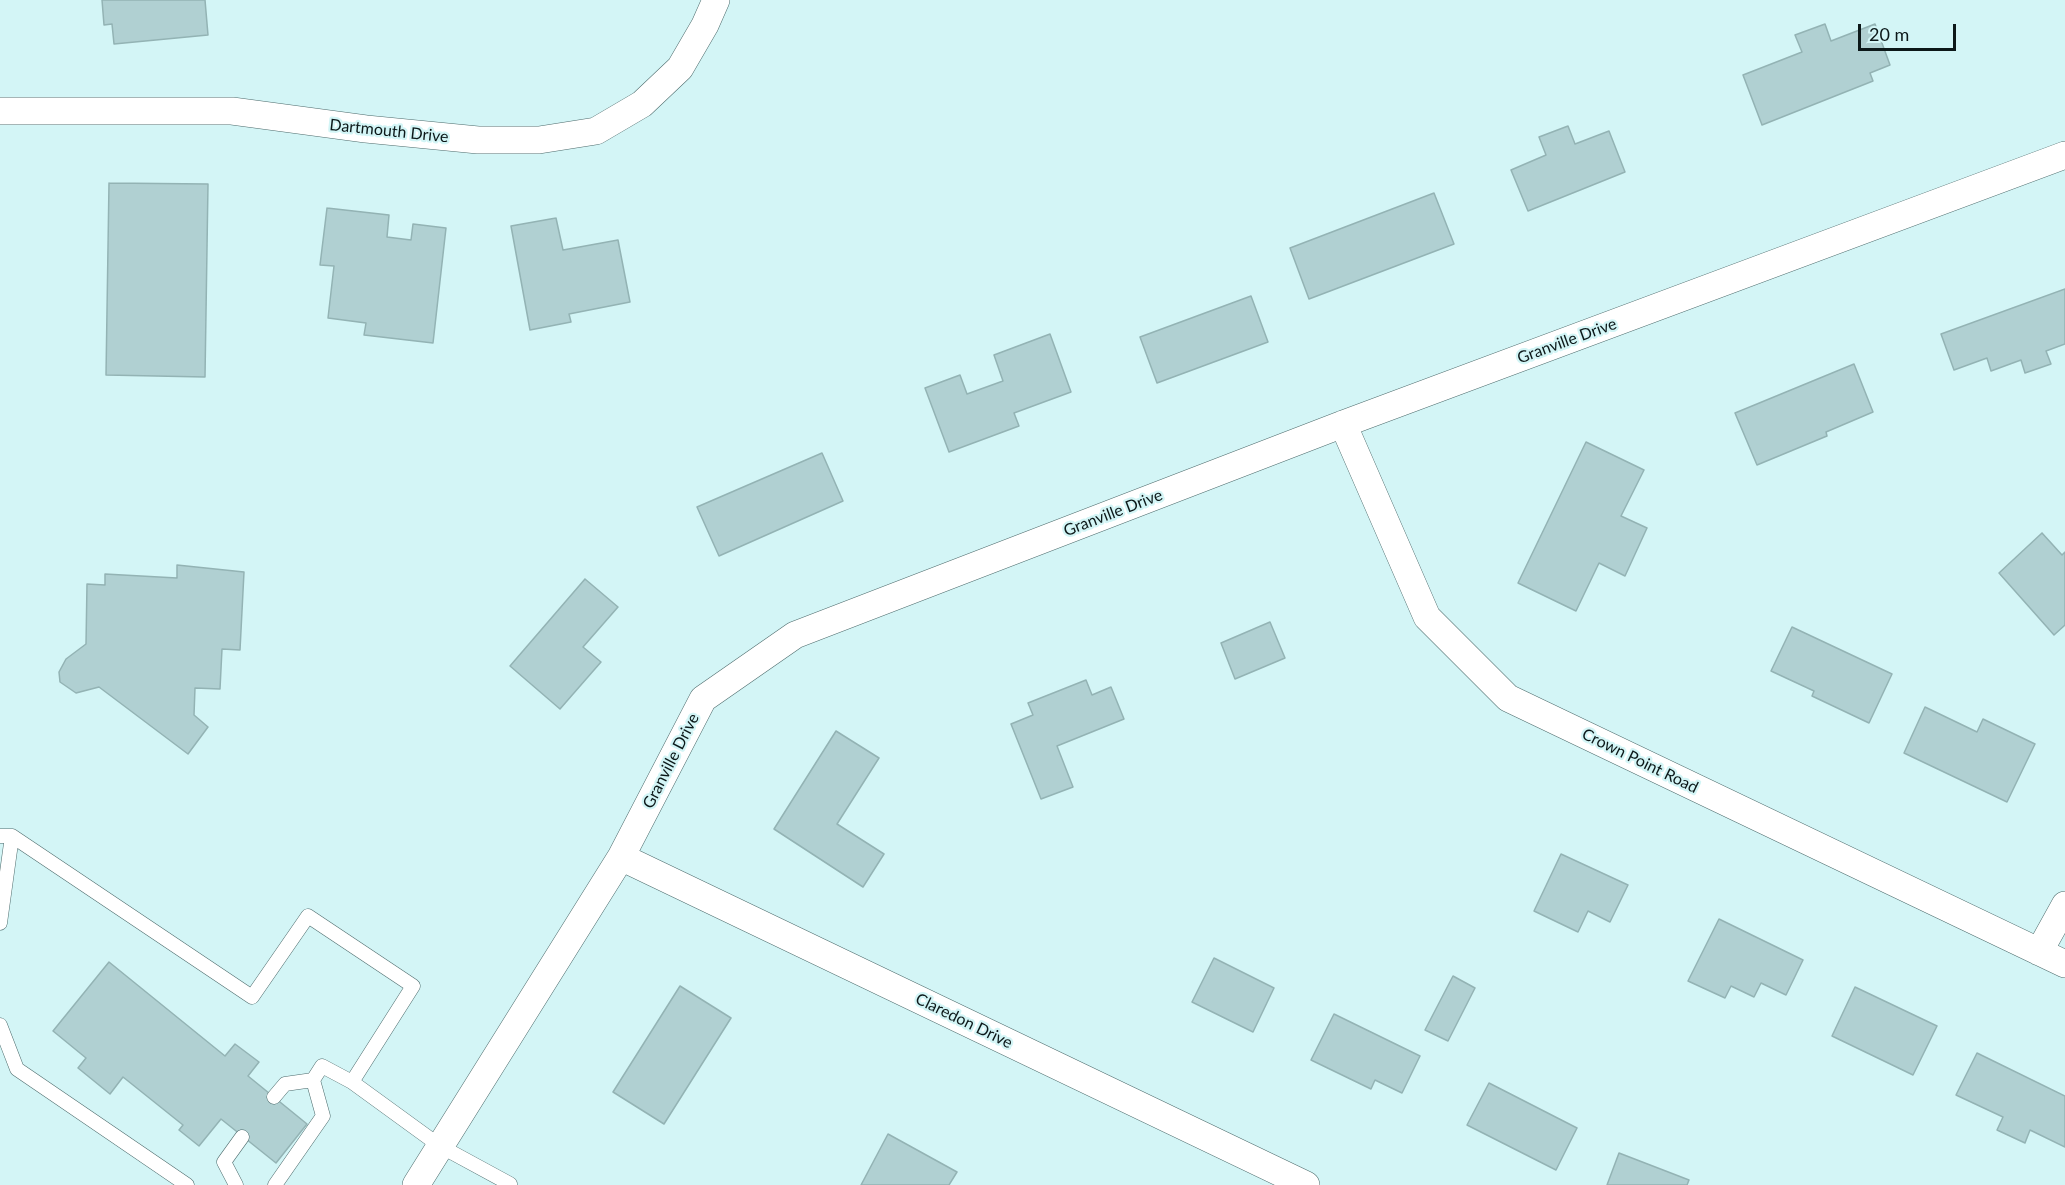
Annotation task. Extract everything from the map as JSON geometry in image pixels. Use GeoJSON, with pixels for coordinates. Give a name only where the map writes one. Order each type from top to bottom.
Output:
{"type":"FeatureCollection","features":[{"type":"Feature","properties":{"kind":"street","name":"Dartmouth Drive"},"geometry":{"type":"LineString","coordinates":[[0,111],[232,111],[366,129],[467,139],[539,140],[596,131],[642,104],[680,68],[705,25],[716,0]]}},
{"type":"Feature","properties":{"kind":"street","name":"Granville Drive"},"geometry":{"type":"LineString","coordinates":[[416,1185],[621,857],[703,699],[795,635],[1343,424],[2065,155]]}},
{"type":"Feature","properties":{"kind":"street","name":"Crown Point Road"},"geometry":{"type":"LineString","coordinates":[[1343,424],[1427,617],[1508,698],[2065,964]]}},
{"type":"Feature","properties":{"kind":"street","name":"Claredon Drive"},"geometry":{"type":"LineString","coordinates":[[621,857],[1306,1185]]}},
{"type":"Feature","properties":{"kind":"street"},"geometry":{"type":"LineString","coordinates":[[2039,952],[2065,904]]}},
{"type":"Feature","properties":{"kind":"lane"},"geometry":{"type":"LineString","coordinates":[[0,923],[6,836],[252,997],[308,916],[413,986],[352,1082]]}},
{"type":"Feature","properties":{"kind":"lane"},"geometry":{"type":"LineString","coordinates":[[0,1025],[17,1069],[186,1185]]}},
{"type":"Feature","properties":{"kind":"lane"},"geometry":{"type":"LineString","coordinates":[[274,1097],[285,1084],[313,1080],[322,1066],[352,1082],[440,1146],[509,1185]]}},
{"type":"Feature","properties":{"kind":"lane"},"geometry":{"type":"LineString","coordinates":[[275,1185],[324,1116],[313,1080]]}},
{"type":"Feature","properties":{"kind":"lane"},"geometry":{"type":"LineString","coordinates":[[236,1185],[224,1162],[242,1137]]}},
{"type":"Feature","properties":{"kind":"building"},"geometry":{"type":"Polygon","coordinates":[[[102,0],[205,0],[208,35],[114,44],[112,24],[104,25],[102,0]]]}},
{"type":"Feature","properties":{"kind":"building"},"geometry":{"type":"Polygon","coordinates":[[[1825,24],[1831,41],[1875,24],[1890,65],[1870,73],[1873,81],[1762,125],[1743,75],[1802,52],[1795,35],[1825,24]]]}},
{"type":"Feature","properties":{"kind":"building"},"geometry":{"type":"Polygon","coordinates":[[[1568,126],[1575,144],[1609,131],[1625,172],[1528,211],[1511,170],[1546,155],[1539,137],[1568,126]]]}},
{"type":"Feature","properties":{"kind":"building"},"geometry":{"type":"Polygon","coordinates":[[[109,183],[208,184],[205,377],[106,375],[109,183]]]}},
{"type":"Feature","properties":{"kind":"building"},"geometry":{"type":"Polygon","coordinates":[[[1434,193],[1454,244],[1309,299],[1290,248],[1434,193]]]}},
{"type":"Feature","properties":{"kind":"building"},"geometry":{"type":"Polygon","coordinates":[[[327,208],[389,215],[387,237],[411,240],[413,224],[446,228],[433,343],[364,335],[366,323],[328,318],[334,266],[320,265],[327,208]]]}},
{"type":"Feature","properties":{"kind":"building"},"geometry":{"type":"Polygon","coordinates":[[[556,218],[563,250],[618,240],[630,302],[569,314],[571,322],[530,330],[511,226],[556,218]]]}},
{"type":"Feature","properties":{"kind":"building"},"geometry":{"type":"Polygon","coordinates":[[[2065,289],[2065,344],[2046,351],[2051,364],[2025,373],[2021,360],[1991,371],[1987,358],[1954,370],[1941,334],[2065,289]]]}},
{"type":"Feature","properties":{"kind":"building"},"geometry":{"type":"Polygon","coordinates":[[[1251,296],[1268,342],[1157,383],[1140,337],[1251,296]]]}},
{"type":"Feature","properties":{"kind":"building"},"geometry":{"type":"Polygon","coordinates":[[[1050,334],[1071,392],[1014,413],[1019,426],[949,452],[925,388],[960,375],[967,394],[1003,381],[994,355],[1050,334]]]}},
{"type":"Feature","properties":{"kind":"building"},"geometry":{"type":"Polygon","coordinates":[[[1854,364],[1873,412],[1826,432],[1827,436],[1757,465],[1735,413],[1854,364]]]}},
{"type":"Feature","properties":{"kind":"building"},"geometry":{"type":"Polygon","coordinates":[[[1586,442],[1644,470],[1621,516],[1647,528],[1625,576],[1599,563],[1576,611],[1518,583],[1586,442]]]}},
{"type":"Feature","properties":{"kind":"building"},"geometry":{"type":"Polygon","coordinates":[[[822,453],[843,501],[719,556],[697,507],[822,453]]]}},
{"type":"Feature","properties":{"kind":"building"},"geometry":{"type":"Polygon","coordinates":[[[2042,533],[2062,555],[2065,552],[2065,625],[2054,635],[1999,573],[2042,533]]]}},
{"type":"Feature","properties":{"kind":"building"},"geometry":{"type":"Polygon","coordinates":[[[177,565],[244,572],[240,650],[222,649],[220,689],[195,688],[194,715],[208,727],[188,754],[99,687],[76,693],[60,682],[59,672],[66,659],[86,644],[87,584],[105,585],[105,574],[177,578],[177,565]]]}},
{"type":"Feature","properties":{"kind":"building"},"geometry":{"type":"Polygon","coordinates":[[[585,579],[618,607],[583,647],[601,662],[560,709],[510,666],[585,579]]]}},
{"type":"Feature","properties":{"kind":"building"},"geometry":{"type":"Polygon","coordinates":[[[1270,622],[1285,658],[1235,679],[1221,643],[1270,622]]]}},
{"type":"Feature","properties":{"kind":"building"},"geometry":{"type":"Polygon","coordinates":[[[1792,627],[1892,674],[1869,723],[1812,696],[1814,691],[1771,671],[1792,627]]]}},
{"type":"Feature","properties":{"kind":"building"},"geometry":{"type":"Polygon","coordinates":[[[1086,680],[1092,695],[1111,687],[1124,719],[1057,746],[1073,787],[1041,799],[1011,724],[1033,715],[1028,703],[1086,680]]]}},
{"type":"Feature","properties":{"kind":"building"},"geometry":{"type":"Polygon","coordinates":[[[1925,707],[1977,732],[1983,719],[2035,744],[2007,802],[1904,753],[1925,707]]]}},
{"type":"Feature","properties":{"kind":"building"},"geometry":{"type":"Polygon","coordinates":[[[836,731],[879,758],[837,824],[884,854],[863,887],[774,829],[836,731]]]}},
{"type":"Feature","properties":{"kind":"building"},"geometry":{"type":"Polygon","coordinates":[[[1561,854],[1628,885],[1610,922],[1588,911],[1578,932],[1534,911],[1561,854]]]}},
{"type":"Feature","properties":{"kind":"building"},"geometry":{"type":"Polygon","coordinates":[[[1719,919],[1803,960],[1786,995],[1761,983],[1754,997],[1731,986],[1725,998],[1688,981],[1719,919]]]}},
{"type":"Feature","properties":{"kind":"building"},"geometry":{"type":"Polygon","coordinates":[[[1214,958],[1274,988],[1253,1032],[1192,1002],[1214,958]]]}},
{"type":"Feature","properties":{"kind":"building"},"geometry":{"type":"Polygon","coordinates":[[[109,962],[225,1056],[235,1044],[259,1062],[248,1076],[307,1124],[276,1163],[221,1119],[199,1146],[179,1130],[183,1125],[123,1077],[110,1094],[78,1068],[86,1058],[53,1031],[109,962]]]}},
{"type":"Feature","properties":{"kind":"building"},"geometry":{"type":"Polygon","coordinates":[[[1453,976],[1475,988],[1448,1041],[1425,1030],[1453,976]]]}},
{"type":"Feature","properties":{"kind":"building"},"geometry":{"type":"Polygon","coordinates":[[[680,986],[731,1018],[664,1124],[613,1092],[680,986]]]}},
{"type":"Feature","properties":{"kind":"building"},"geometry":{"type":"Polygon","coordinates":[[[1855,987],[1937,1026],[1913,1075],[1832,1036],[1855,987]]]}},
{"type":"Feature","properties":{"kind":"building"},"geometry":{"type":"Polygon","coordinates":[[[1334,1014],[1420,1056],[1402,1093],[1375,1080],[1371,1089],[1311,1060],[1334,1014]]]}},
{"type":"Feature","properties":{"kind":"building"},"geometry":{"type":"Polygon","coordinates":[[[1977,1053],[2065,1096],[2065,1147],[2030,1130],[2025,1143],[1997,1130],[2003,1117],[1956,1095],[1977,1053]]]}},
{"type":"Feature","properties":{"kind":"building"},"geometry":{"type":"Polygon","coordinates":[[[1489,1083],[1577,1128],[1556,1170],[1467,1125],[1489,1083]]]}},
{"type":"Feature","properties":{"kind":"building"},"geometry":{"type":"Polygon","coordinates":[[[888,1134],[957,1172],[949,1185],[861,1185],[888,1134]]]}},
{"type":"Feature","properties":{"kind":"building"},"geometry":{"type":"Polygon","coordinates":[[[1619,1153],[1689,1180],[1687,1185],[1607,1185],[1619,1153]]]}}]}
